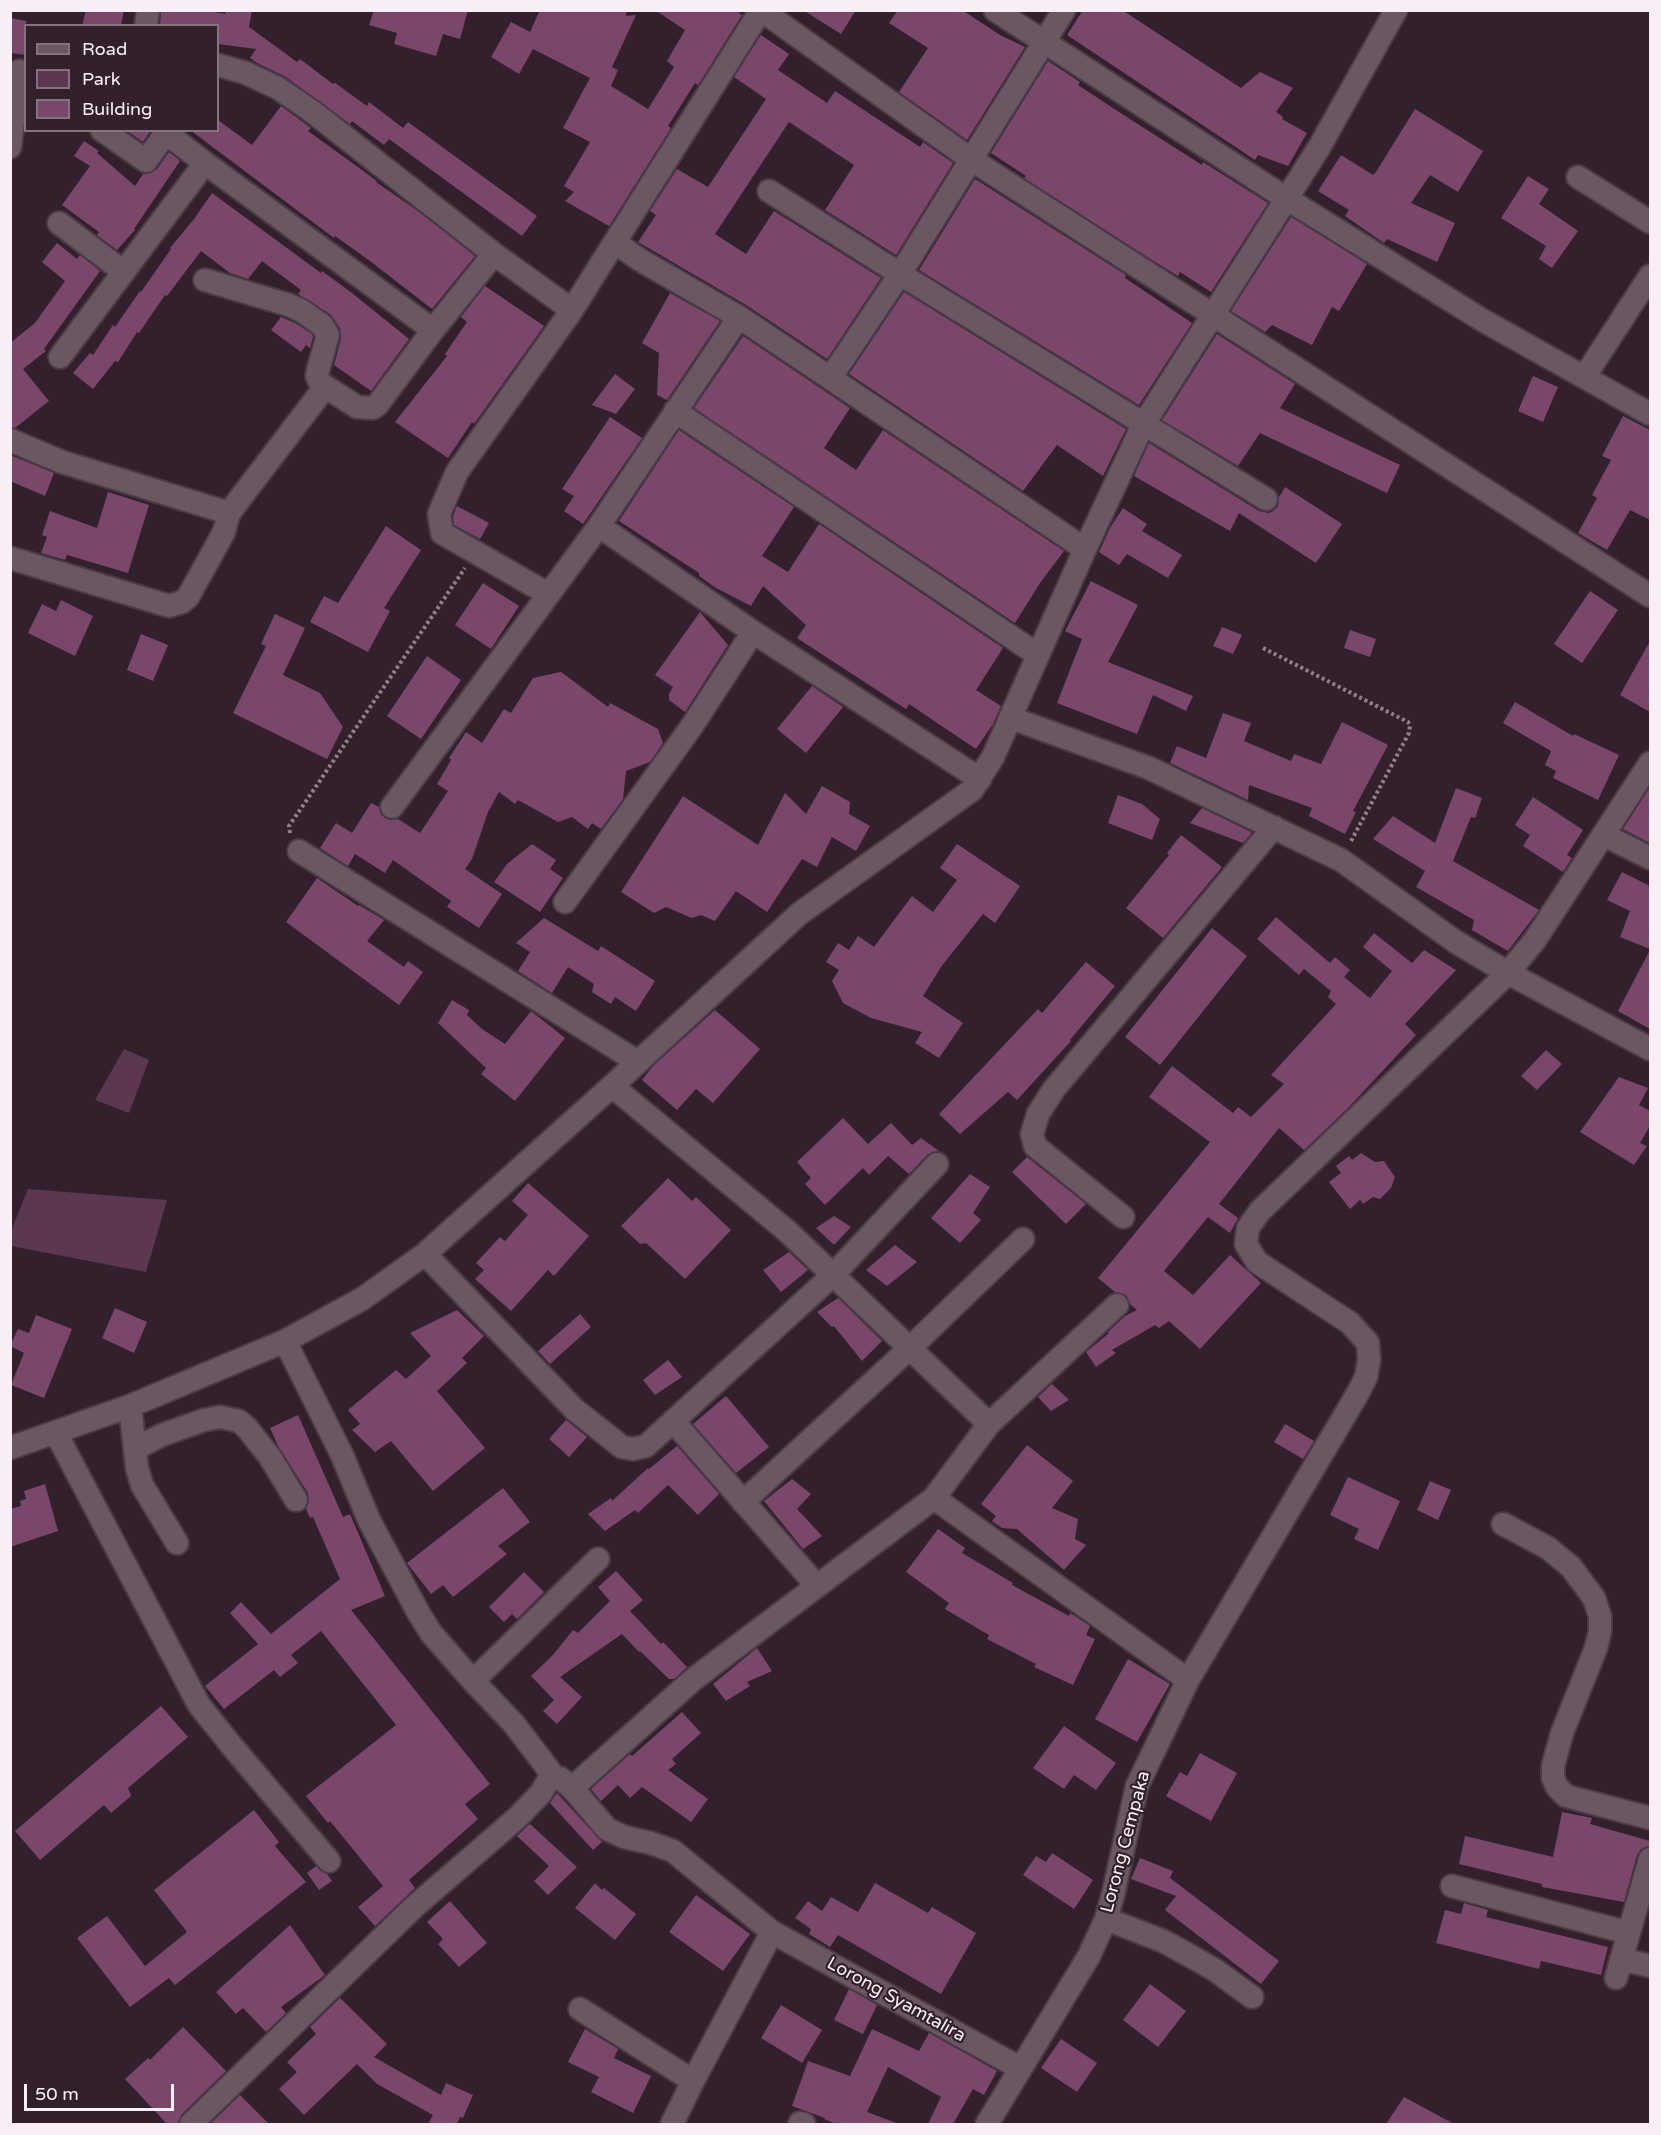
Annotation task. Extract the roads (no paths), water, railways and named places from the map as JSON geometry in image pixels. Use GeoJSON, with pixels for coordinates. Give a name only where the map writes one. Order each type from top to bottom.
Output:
{"type":"FeatureCollection","features":[{"type":"Feature","properties":{"kind":"street"},"geometry":{"type":"LineString","coordinates":[[548,594],[442,533],[439,514],[457,471],[572,310],[761,10],[972,160],[1650,596]]}},
{"type":"Feature","properties":{"kind":"street"},"geometry":{"type":"LineString","coordinates":[[995,10],[1287,199],[1484,321],[1650,414]]}},
{"type":"Feature","properties":{"kind":"street"},"geometry":{"type":"LineString","coordinates":[[831,377],[900,274],[1064,10]]}},
{"type":"Feature","properties":{"kind":"street"},"geometry":{"type":"LineString","coordinates":[[10,1448],[130,1406],[285,1341],[362,1299],[425,1254],[799,914],[972,790],[993,757],[1085,549],[1143,425],[1320,146],[1396,10]]}},
{"type":"Feature","properties":{"kind":"street"},"geometry":{"type":"LineString","coordinates":[[219,65],[246,73],[278,88],[304,106],[494,254],[572,310]]}},
{"type":"Feature","properties":{"kind":"street"},"geometry":{"type":"LineString","coordinates":[[10,147],[18,71]]}},
{"type":"Feature","properties":{"kind":"street"},"geometry":{"type":"LineString","coordinates":[[105,132],[146,161],[166,133],[433,330]]}},
{"type":"Feature","properties":{"kind":"street"},"geometry":{"type":"LineString","coordinates":[[60,357],[205,163]]}},
{"type":"Feature","properties":{"kind":"street"},"geometry":{"type":"LineString","coordinates":[[1578,177],[1650,222]]}},
{"type":"Feature","properties":{"kind":"street"},"geometry":{"type":"LineString","coordinates":[[769,191],[1143,425],[1266,499]]}},
{"type":"Feature","properties":{"kind":"street"},"geometry":{"type":"LineString","coordinates":[[59,223],[124,272]]}},
{"type":"Feature","properties":{"kind":"street"},"geometry":{"type":"LineString","coordinates":[[616,243],[640,260],[739,316],[1085,549]]}},
{"type":"Feature","properties":{"kind":"street"},"geometry":{"type":"LineString","coordinates":[[205,280],[289,305],[322,325],[328,335],[317,376],[320,383],[357,408],[373,408],[494,254]]}},
{"type":"Feature","properties":{"kind":"street"},"geometry":{"type":"LineString","coordinates":[[1585,376],[1650,276]]}},
{"type":"Feature","properties":{"kind":"street"},"geometry":{"type":"LineString","coordinates":[[392,807],[599,526],[739,316]]}},
{"type":"Feature","properties":{"kind":"street"},"geometry":{"type":"LineString","coordinates":[[10,558],[158,603],[176,605],[188,597],[224,532],[230,513],[325,387]]}},
{"type":"Feature","properties":{"kind":"street"},"geometry":{"type":"LineString","coordinates":[[675,411],[1038,655]]}},
{"type":"Feature","properties":{"kind":"street"},"geometry":{"type":"LineString","coordinates":[[10,440],[62,462],[230,513]]}},
{"type":"Feature","properties":{"kind":"street"},"geometry":{"type":"LineString","coordinates":[[599,526],[753,632],[980,779]]}},
{"type":"Feature","properties":{"kind":"street"},"geometry":{"type":"LineString","coordinates":[[565,902],[693,726],[753,632]]}},
{"type":"Feature","properties":{"kind":"street"},"geometry":{"type":"LineString","coordinates":[[1011,718],[1149,768],[1341,860],[1456,942],[1508,973],[1650,1049]]}},
{"type":"Feature","properties":{"kind":"street","name":"Lorong Cempaka"},"geometry":{"type":"LineString","coordinates":[[987,2124],[1089,1956],[1106,1919],[1137,1786],[1188,1680],[1366,1377],[1369,1359],[1368,1343],[1350,1323],[1257,1262],[1246,1244],[1248,1228],[1260,1211],[1508,973],[1535,940],[1650,763]]}},
{"type":"Feature","properties":{"kind":"street"},"geometry":{"type":"LineString","coordinates":[[1123,1217],[1035,1146],[1032,1134],[1038,1114],[1054,1089],[1274,827]]}},
{"type":"Feature","properties":{"kind":"street"},"geometry":{"type":"LineString","coordinates":[[1604,835],[1650,858]]}},
{"type":"Feature","properties":{"kind":"street"},"geometry":{"type":"LineString","coordinates":[[300,851],[638,1062]]}},
{"type":"Feature","properties":{"kind":"street"},"geometry":{"type":"LineString","coordinates":[[612,1086],[787,1231],[989,1424]]}},
{"type":"Feature","properties":{"kind":"street"},"geometry":{"type":"LineString","coordinates":[[425,1254],[575,1410],[622,1447],[633,1449],[646,1446],[833,1275],[937,1164]]}},
{"type":"Feature","properties":{"kind":"street"},"geometry":{"type":"LineString","coordinates":[[743,1502],[910,1348],[1023,1239]]}},
{"type":"Feature","properties":{"kind":"street"},"geometry":{"type":"LineString","coordinates":[[572,1788],[694,1678],[934,1498],[989,1424],[1117,1305]]}},
{"type":"Feature","properties":{"kind":"street","name":"Lorong Syamtalira"},"geometry":{"type":"LineString","coordinates":[[285,1341],[342,1455],[369,1520],[431,1633],[514,1724],[552,1774],[565,1781],[607,1829],[624,1837],[673,1851],[772,1932],[1020,2068]]}},
{"type":"Feature","properties":{"kind":"street"},"geometry":{"type":"LineString","coordinates":[[130,1406],[137,1468],[142,1485],[177,1544]]}},
{"type":"Feature","properties":{"kind":"street"},"geometry":{"type":"LineString","coordinates":[[136,1448],[162,1435],[204,1420],[220,1417],[239,1421],[270,1457],[296,1500]]}},
{"type":"Feature","properties":{"kind":"street"},"geometry":{"type":"LineString","coordinates":[[673,1421],[817,1586]]}},
{"type":"Feature","properties":{"kind":"street"},"geometry":{"type":"LineString","coordinates":[[56,1433],[199,1705],[328,1861]]}},
{"type":"Feature","properties":{"kind":"street"},"geometry":{"type":"LineString","coordinates":[[934,1498],[1188,1680]]}},
{"type":"Feature","properties":{"kind":"street"},"geometry":{"type":"LineString","coordinates":[[1503,1524],[1548,1548],[1571,1567],[1594,1598],[1600,1616],[1600,1631],[1596,1648],[1559,1744],[1553,1766],[1553,1778],[1557,1787],[1566,1796],[1649,1815]]}},
{"type":"Feature","properties":{"kind":"street"},"geometry":{"type":"LineString","coordinates":[[473,1681],[598,1559]]}},
{"type":"Feature","properties":{"kind":"street"},"geometry":{"type":"LineString","coordinates":[[191,2124],[414,1907],[518,1817],[541,1793],[552,1774]]}},
{"type":"Feature","properties":{"kind":"street"},"geometry":{"type":"LineString","coordinates":[[1650,1859],[1619,1969],[1650,1966]]}},
{"type":"Feature","properties":{"kind":"street"},"geometry":{"type":"LineString","coordinates":[[1452,1886],[1629,1933]]}},
{"type":"Feature","properties":{"kind":"street"},"geometry":{"type":"LineString","coordinates":[[1106,1919],[1163,1941],[1215,1970],[1252,1997]]}},
{"type":"Feature","properties":{"kind":"street"},"geometry":{"type":"LineString","coordinates":[[672,2124],[772,1932]]}},
{"type":"Feature","properties":{"kind":"street"},"geometry":{"type":"LineString","coordinates":[[580,2008],[693,2081]]}}]}
